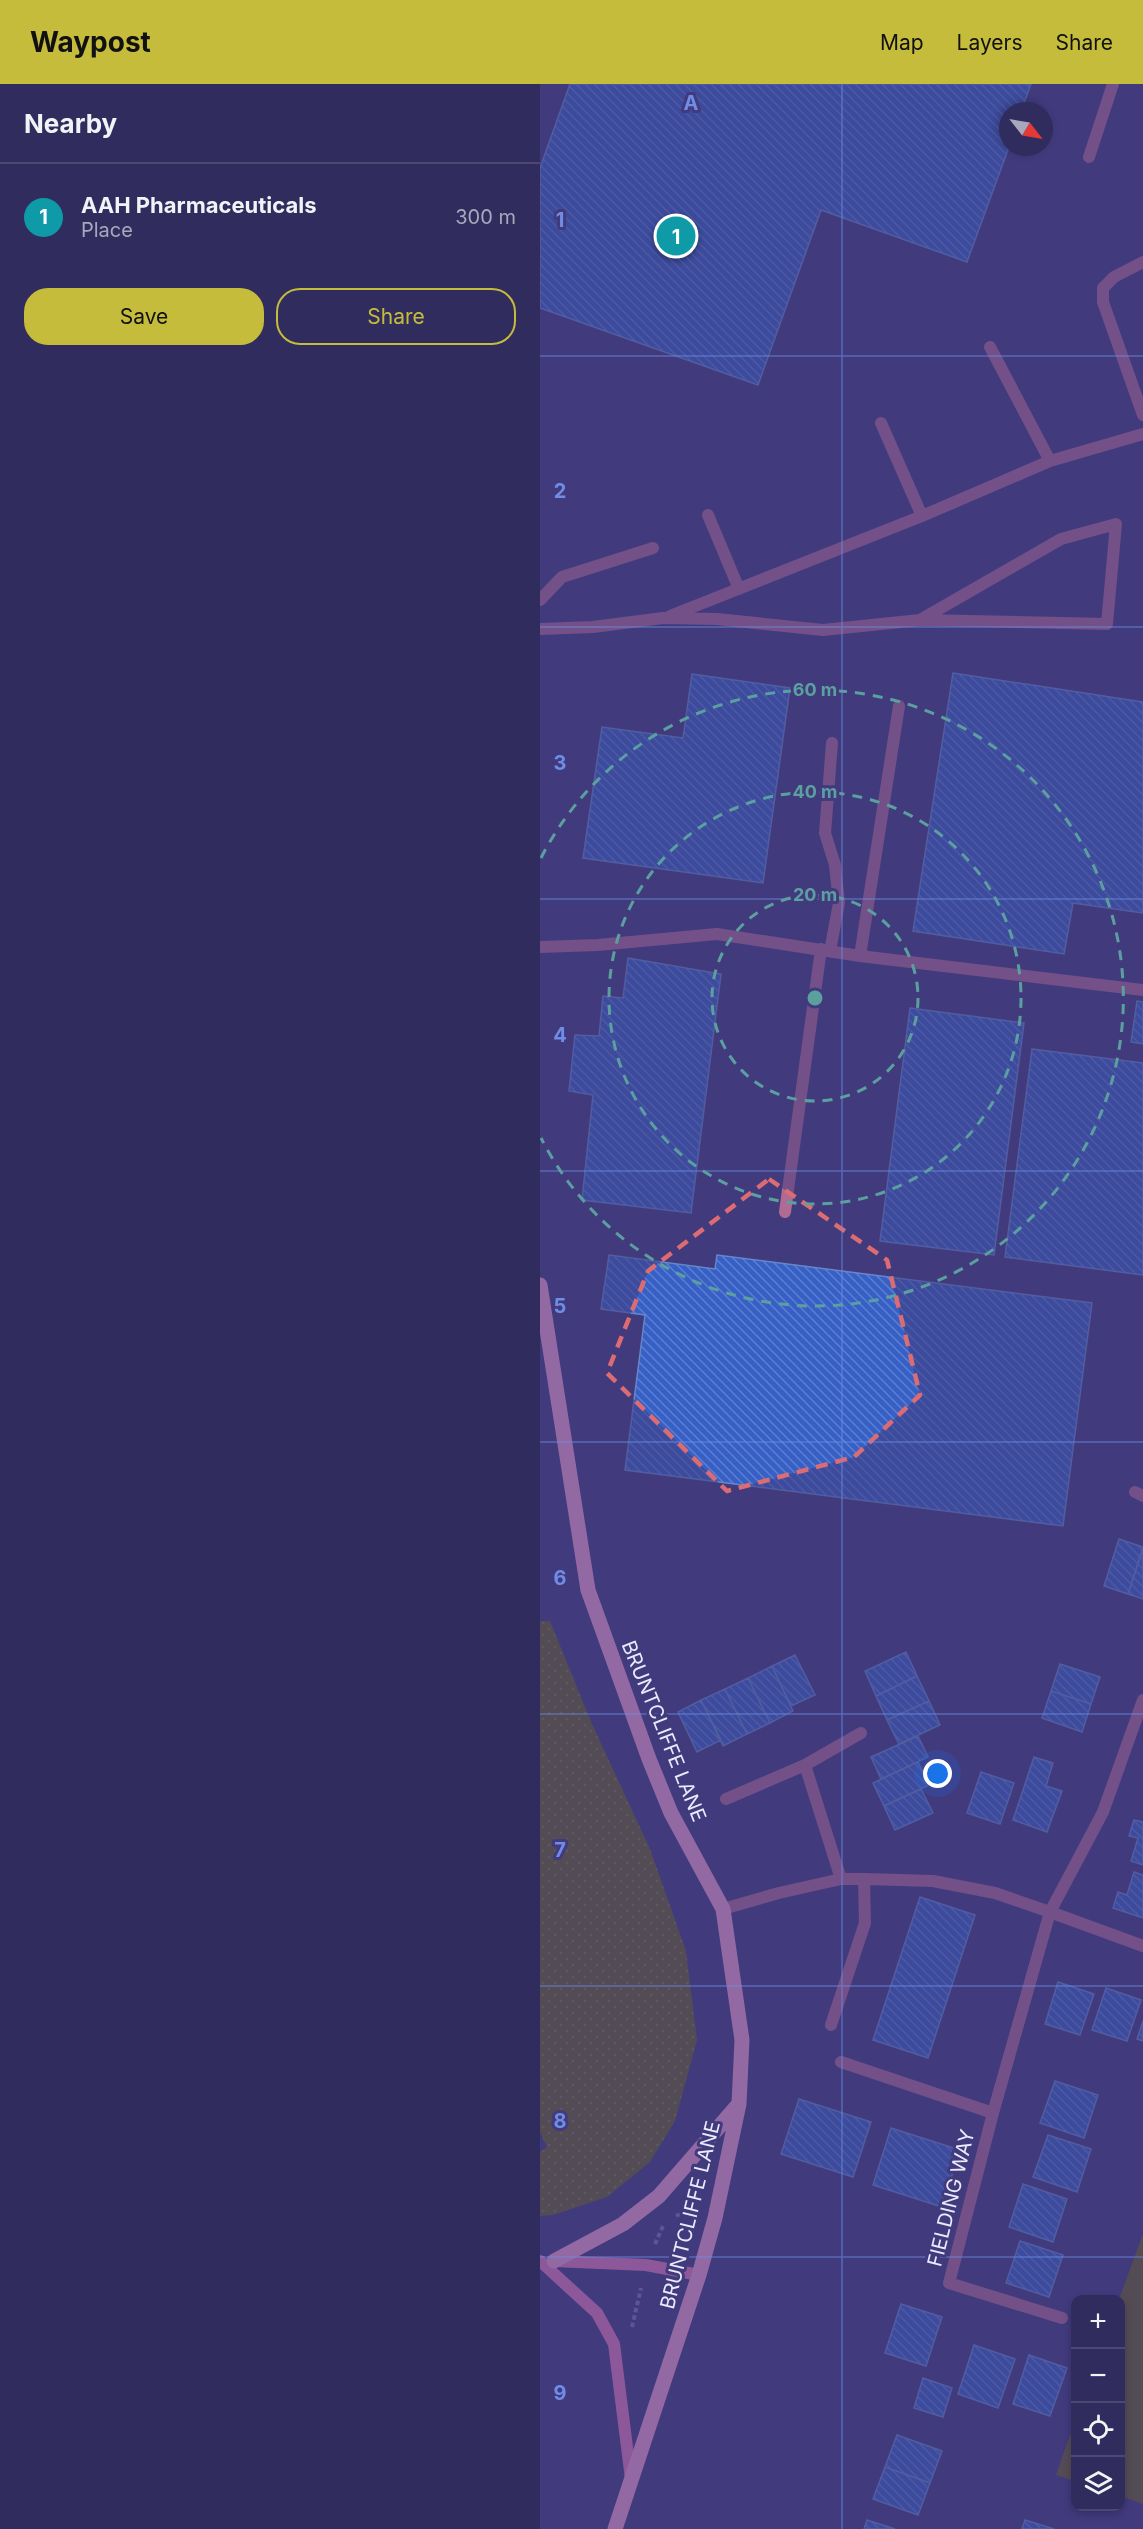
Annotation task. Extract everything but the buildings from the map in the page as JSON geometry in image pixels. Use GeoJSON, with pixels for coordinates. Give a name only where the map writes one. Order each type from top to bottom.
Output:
{"type":"FeatureCollection","features":[{"type":"Feature","properties":{"kind":"main road","name":"BRUNTCLIFFE LANE"},"geometry":{"type":"LineString","coordinates":[[540,1285],[588,1590],[671,1813],[723,1909],[742,2040],[739,2104],[716,2211],[699,2275],[615,2529]]}},
{"type":"Feature","properties":{"kind":"main road"},"geometry":{"type":"LineString","coordinates":[[545,2261],[623,2224],[659,2196],[739,2104]]}},
{"type":"Feature","properties":{"kind":"main road"},"geometry":{"type":"LineString","coordinates":[[545,2261],[646,2265],[699,2275]]}},
{"type":"Feature","properties":{"kind":"main road"},"geometry":{"type":"LineString","coordinates":[[545,2261],[597,2313],[614,2344],[631,2480]]}},
{"type":"Feature","properties":{"kind":"street"},"geometry":{"type":"LineString","coordinates":[[1089,157],[1113,84]]}},
{"type":"Feature","properties":{"kind":"street"},"geometry":{"type":"LineString","coordinates":[[1143,262],[1114,277],[1103,288],[1102,302],[1143,415]]}},
{"type":"Feature","properties":{"kind":"street"},"geometry":{"type":"LineString","coordinates":[[990,347],[1050,461]]}},
{"type":"Feature","properties":{"kind":"street"},"geometry":{"type":"LineString","coordinates":[[881,423],[922,516]]}},
{"type":"Feature","properties":{"kind":"street"},"geometry":{"type":"LineString","coordinates":[[663,618],[922,516],[1050,461],[1143,434]]}},
{"type":"Feature","properties":{"kind":"street"},"geometry":{"type":"LineString","coordinates":[[708,515],[739,589]]}},
{"type":"Feature","properties":{"kind":"street"},"geometry":{"type":"LineString","coordinates":[[540,629],[593,627],[663,618],[717,619],[823,630],[920,620],[1107,624],[1116,524],[1061,539],[920,620]]}},
{"type":"Feature","properties":{"kind":"street"},"geometry":{"type":"LineString","coordinates":[[540,600],[562,577],[653,548]]}},
{"type":"Feature","properties":{"kind":"street"},"geometry":{"type":"LineString","coordinates":[[860,956],[899,706]]}},
{"type":"Feature","properties":{"kind":"street"},"geometry":{"type":"LineString","coordinates":[[785,1212],[826,950],[839,903],[835,865],[825,833],[832,743]]}},
{"type":"Feature","properties":{"kind":"street"},"geometry":{"type":"LineString","coordinates":[[540,947],[598,945],[717,934],[860,956],[1143,990]]}},
{"type":"Feature","properties":{"kind":"street","name":"FIELDING WAY"},"geometry":{"type":"LineString","coordinates":[[1062,2318],[949,2283],[993,2112],[1050,1912],[1103,1812],[1143,1700]]}},
{"type":"Feature","properties":{"kind":"street"},"geometry":{"type":"LineString","coordinates":[[726,1798],[805,1765],[861,1733]]}},
{"type":"Feature","properties":{"kind":"street"},"geometry":{"type":"LineString","coordinates":[[805,1765],[841,1880]]}},
{"type":"Feature","properties":{"kind":"street"},"geometry":{"type":"LineString","coordinates":[[831,2025],[865,1923],[864,1879]]}},
{"type":"Feature","properties":{"kind":"street"},"geometry":{"type":"LineString","coordinates":[[723,1909],[779,1893],[841,1880],[933,1881],[994,1893],[1143,1946]]}},
{"type":"Feature","properties":{"kind":"street","name":"FIELDING WAY"},"geometry":{"type":"LineString","coordinates":[[841,2062],[993,2112]]}},
{"type":"Feature","properties":{"kind":"highlighted area"},"geometry":{"type":"Polygon","coordinates":[[[769,1179],[887,1260],[920,1395],[854,1457],[727,1491],[607,1373],[648,1271],[769,1179]]]}},
{"type":"Feature","properties":{"kind":"shaded area"},"geometry":{"type":"Polygon","coordinates":[[[540,1621],[550,1621],[592,1724],[650,1849],[686,1951],[697,2040],[675,2121],[650,2162],[607,2197],[553,2215],[540,2216],[540,2152],[547,2147],[540,2132],[540,1621]]]}},
{"type":"Feature","properties":{"kind":"shaded area"},"geometry":{"type":"Polygon","coordinates":[[[1143,2234],[1143,2504],[1125,2497],[1125,2295],[1120,2295],[1143,2234]]]}},
{"type":"Feature","properties":{"kind":"shaded area"},"geometry":{"type":"Polygon","coordinates":[[[1071,2432],[1071,2480],[1056,2475],[1071,2432]]]}},
{"type":"Feature","properties":{"kind":"place","name":"AAH Pharmaceuticals"},"geometry":{"type":"Point","coordinates":[676,236]}}]}
